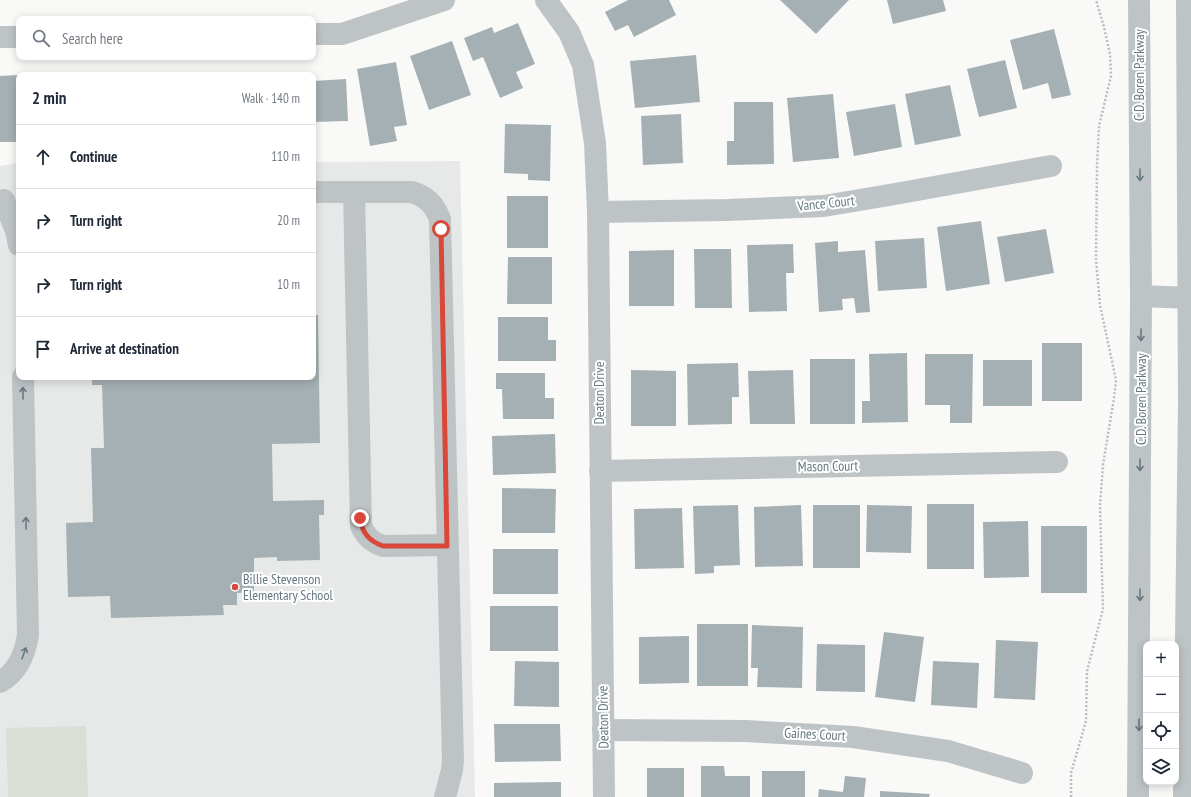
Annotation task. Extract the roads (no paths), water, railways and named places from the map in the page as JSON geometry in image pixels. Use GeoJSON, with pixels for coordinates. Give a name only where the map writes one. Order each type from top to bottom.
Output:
{"type":"FeatureCollection","features":[{"type":"Feature","properties":{"kind":"street"},"geometry":{"type":"LineString","coordinates":[[316,34],[342,34],[444,0]]}},
{"type":"Feature","properties":{"kind":"street","name":"Deaton Drive"},"geometry":{"type":"LineString","coordinates":[[546,0],[569,32],[583,65],[596,143],[604,797]]}},
{"type":"Feature","properties":{"kind":"street","name":"C.D. Boren Parkway"},"geometry":{"type":"LineString","coordinates":[[1138,797],[1141,296],[1139,0]]}},
{"type":"Feature","properties":{"kind":"street"},"geometry":{"type":"LineString","coordinates":[[1184,797],[1190,298],[1187,0]]}},
{"type":"Feature","properties":{"kind":"street"},"geometry":{"type":"LineString","coordinates":[[0,37],[16,37]]}},
{"type":"Feature","properties":{"kind":"street","name":"Vance Court"},"geometry":{"type":"LineString","coordinates":[[598,212],[727,210],[824,206],[1051,166]]}},
{"type":"Feature","properties":{"kind":"street"},"geometry":{"type":"LineString","coordinates":[[316,192],[412,192],[429,201],[436,209],[440,219],[453,760],[445,797]]}},
{"type":"Feature","properties":{"kind":"street"},"geometry":{"type":"LineString","coordinates":[[354,192],[361,526],[369,539],[376,544],[383,546],[447,546]]}},
{"type":"Feature","properties":{"kind":"street"},"geometry":{"type":"LineString","coordinates":[[8,199],[16,231]]}},
{"type":"Feature","properties":{"kind":"street"},"geometry":{"type":"LineString","coordinates":[[1141,296],[1190,298]]}},
{"type":"Feature","properties":{"kind":"street"},"geometry":{"type":"LineString","coordinates":[[0,682],[11,674],[20,664],[26,650],[28,635],[23,380]]}},
{"type":"Feature","properties":{"kind":"street","name":"Mason Court"},"geometry":{"type":"LineString","coordinates":[[600,470],[1056,462]]}},
{"type":"Feature","properties":{"kind":"street","name":"Gaines Court"},"geometry":{"type":"LineString","coordinates":[[603,730],[745,731],[853,736],[948,751],[1022,772]]}},
{"type":"Feature","properties":{"kind":"place","name":"Billie Stevenson Elementary School"},"geometry":{"type":"Point","coordinates":[235,587]}}]}
